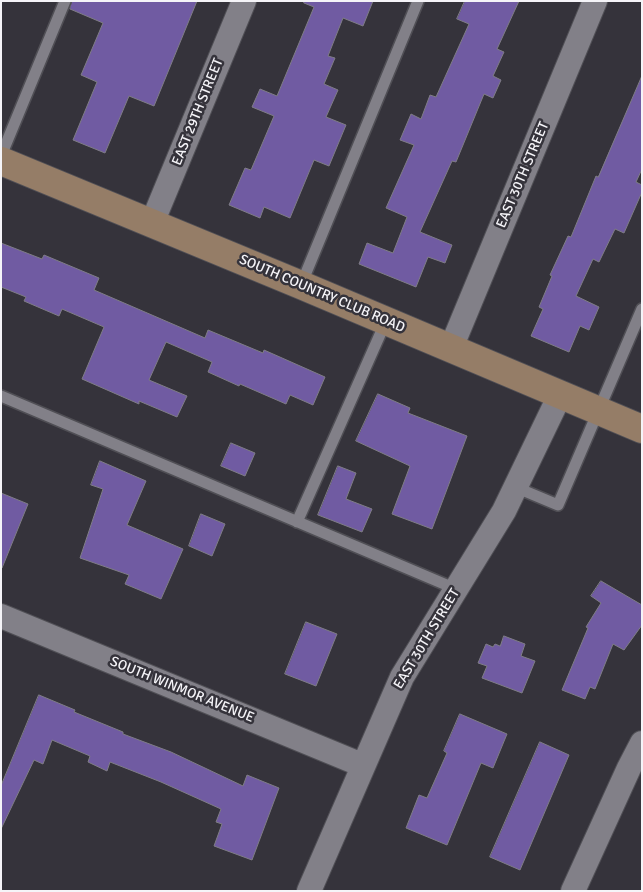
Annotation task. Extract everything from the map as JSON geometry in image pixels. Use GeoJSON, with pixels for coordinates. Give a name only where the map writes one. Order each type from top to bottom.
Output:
{"type":"FeatureCollection","features":[{"type":"Feature","properties":{"kind":"main road","name":"SOUTH COUNTRY CLUB ROAD"},"geometry":{"type":"LineString","coordinates":[[1,161],[386,320],[642,429]]}},
{"type":"Feature","properties":{"kind":"street","name":"EAST 29TH STREET"},"geometry":{"type":"LineString","coordinates":[[152,223],[244,1]]}},
{"type":"Feature","properties":{"kind":"street","name":"EAST 30TH STREET"},"geometry":{"type":"LineString","coordinates":[[451,348],[595,1]]}},
{"type":"Feature","properties":{"kind":"street","name":"EAST 30TH STREET"},"geometry":{"type":"LineString","coordinates":[[309,891],[362,765],[402,677],[504,511],[560,395]]}},
{"type":"Feature","properties":{"kind":"street","name":"SOUTH WINMOR AVENUE"},"geometry":{"type":"LineString","coordinates":[[1,616],[362,765]]}},
{"type":"Feature","properties":{"kind":"street"},"geometry":{"type":"LineString","coordinates":[[573,891],[642,743]]}},
{"type":"Feature","properties":{"kind":"lane"},"geometry":{"type":"LineString","coordinates":[[1,156],[65,1]]}},
{"type":"Feature","properties":{"kind":"lane"},"geometry":{"type":"LineString","coordinates":[[301,285],[418,1]]}},
{"type":"Feature","properties":{"kind":"lane"},"geometry":{"type":"LineString","coordinates":[[515,487],[558,505],[642,309]]}},
{"type":"Feature","properties":{"kind":"lane"},"geometry":{"type":"LineString","coordinates":[[298,522],[386,320]]}},
{"type":"Feature","properties":{"kind":"lane"},"geometry":{"type":"LineString","coordinates":[[1,396],[456,590]]}},
{"type":"Feature","properties":{"kind":"building"},"geometry":{"type":"Polygon","coordinates":[[[72,1],[197,1],[154,106],[129,96],[105,153],[73,140],[97,82],[81,75],[103,23],[70,9],[72,1]]]}},
{"type":"Feature","properties":{"kind":"building"},"geometry":{"type":"Polygon","coordinates":[[[304,1],[373,1],[363,26],[343,18],[328,56],[335,58],[324,84],[338,90],[326,117],[346,125],[329,166],[314,160],[290,218],[264,207],[260,218],[229,205],[245,168],[251,170],[274,116],[252,107],[260,89],[277,96],[314,7],[304,3],[304,1]]]}},
{"type":"Feature","properties":{"kind":"building"},"geometry":{"type":"Polygon","coordinates":[[[465,1],[519,1],[497,49],[504,52],[493,76],[501,80],[493,98],[484,94],[456,162],[452,161],[420,232],[452,245],[445,263],[428,257],[416,287],[359,264],[367,243],[393,253],[407,217],[386,208],[414,145],[400,140],[411,114],[421,119],[430,95],[436,97],[469,24],[457,19],[465,1]]]}},
{"type":"Feature","properties":{"kind":"building"},"geometry":{"type":"Polygon","coordinates":[[[642,76],[642,169],[636,182],[642,185],[642,192],[624,233],[615,229],[599,262],[593,259],[576,296],[599,307],[589,330],[580,326],[569,352],[531,336],[543,309],[539,307],[552,276],[550,275],[568,236],[571,237],[596,176],[598,177],[642,76]]]}},
{"type":"Feature","properties":{"kind":"building"},"geometry":{"type":"Polygon","coordinates":[[[1,243],[42,259],[44,255],[99,278],[94,290],[205,338],[208,330],[263,353],[264,350],[325,377],[313,405],[290,395],[286,404],[240,384],[239,386],[208,372],[212,362],[166,342],[149,380],[187,396],[177,417],[139,401],[139,404],[82,379],[104,327],[62,309],[59,316],[24,301],[26,297],[1,287],[1,243]]]}},
{"type":"Feature","properties":{"kind":"building"},"geometry":{"type":"Polygon","coordinates":[[[378,394],[410,408],[408,413],[467,436],[432,529],[392,514],[410,466],[356,441],[378,394]]]}},
{"type":"Feature","properties":{"kind":"building"},"geometry":{"type":"Polygon","coordinates":[[[231,443],[255,453],[245,476],[221,466],[231,443]]]}},
{"type":"Feature","properties":{"kind":"building"},"geometry":{"type":"Polygon","coordinates":[[[100,461],[146,481],[127,525],[183,549],[161,599],[125,584],[129,575],[80,558],[103,489],[91,485],[100,461]]]}},
{"type":"Feature","properties":{"kind":"building"},"geometry":{"type":"Polygon","coordinates":[[[338,466],[356,473],[346,499],[372,509],[362,532],[318,515],[338,466]]]}},
{"type":"Feature","properties":{"kind":"building"},"geometry":{"type":"Polygon","coordinates":[[[1,493],[28,504],[2,568],[1,568],[1,493]]]}},
{"type":"Feature","properties":{"kind":"building"},"geometry":{"type":"Polygon","coordinates":[[[201,514],[225,524],[212,556],[189,546],[201,514]]]}},
{"type":"Feature","properties":{"kind":"building"},"geometry":{"type":"Polygon","coordinates":[[[601,581],[642,605],[642,625],[624,650],[613,644],[595,689],[590,687],[585,699],[562,690],[588,628],[586,627],[601,603],[591,596],[601,581]]]}},
{"type":"Feature","properties":{"kind":"building"},"geometry":{"type":"Polygon","coordinates":[[[306,622],[337,634],[316,686],[285,674],[306,622]]]}},
{"type":"Feature","properties":{"kind":"building"},"geometry":{"type":"Polygon","coordinates":[[[504,636],[525,644],[521,656],[535,661],[522,693],[482,678],[487,666],[478,663],[486,644],[493,647],[495,644],[500,646],[504,636]]]}},
{"type":"Feature","properties":{"kind":"building"},"geometry":{"type":"Polygon","coordinates":[[[39,695],[123,732],[123,734],[171,752],[243,786],[247,775],[279,788],[252,860],[214,846],[222,824],[216,822],[221,809],[110,762],[107,771],[88,762],[90,756],[52,740],[43,764],[34,760],[1,829],[1,786],[39,695]]]}},
{"type":"Feature","properties":{"kind":"building"},"geometry":{"type":"Polygon","coordinates":[[[460,714],[507,734],[493,768],[481,763],[447,845],[406,828],[419,795],[427,798],[447,753],[444,751],[460,714]]]}},
{"type":"Feature","properties":{"kind":"building"},"geometry":{"type":"Polygon","coordinates":[[[540,742],[569,755],[520,870],[490,857],[540,742]]]}}]}
